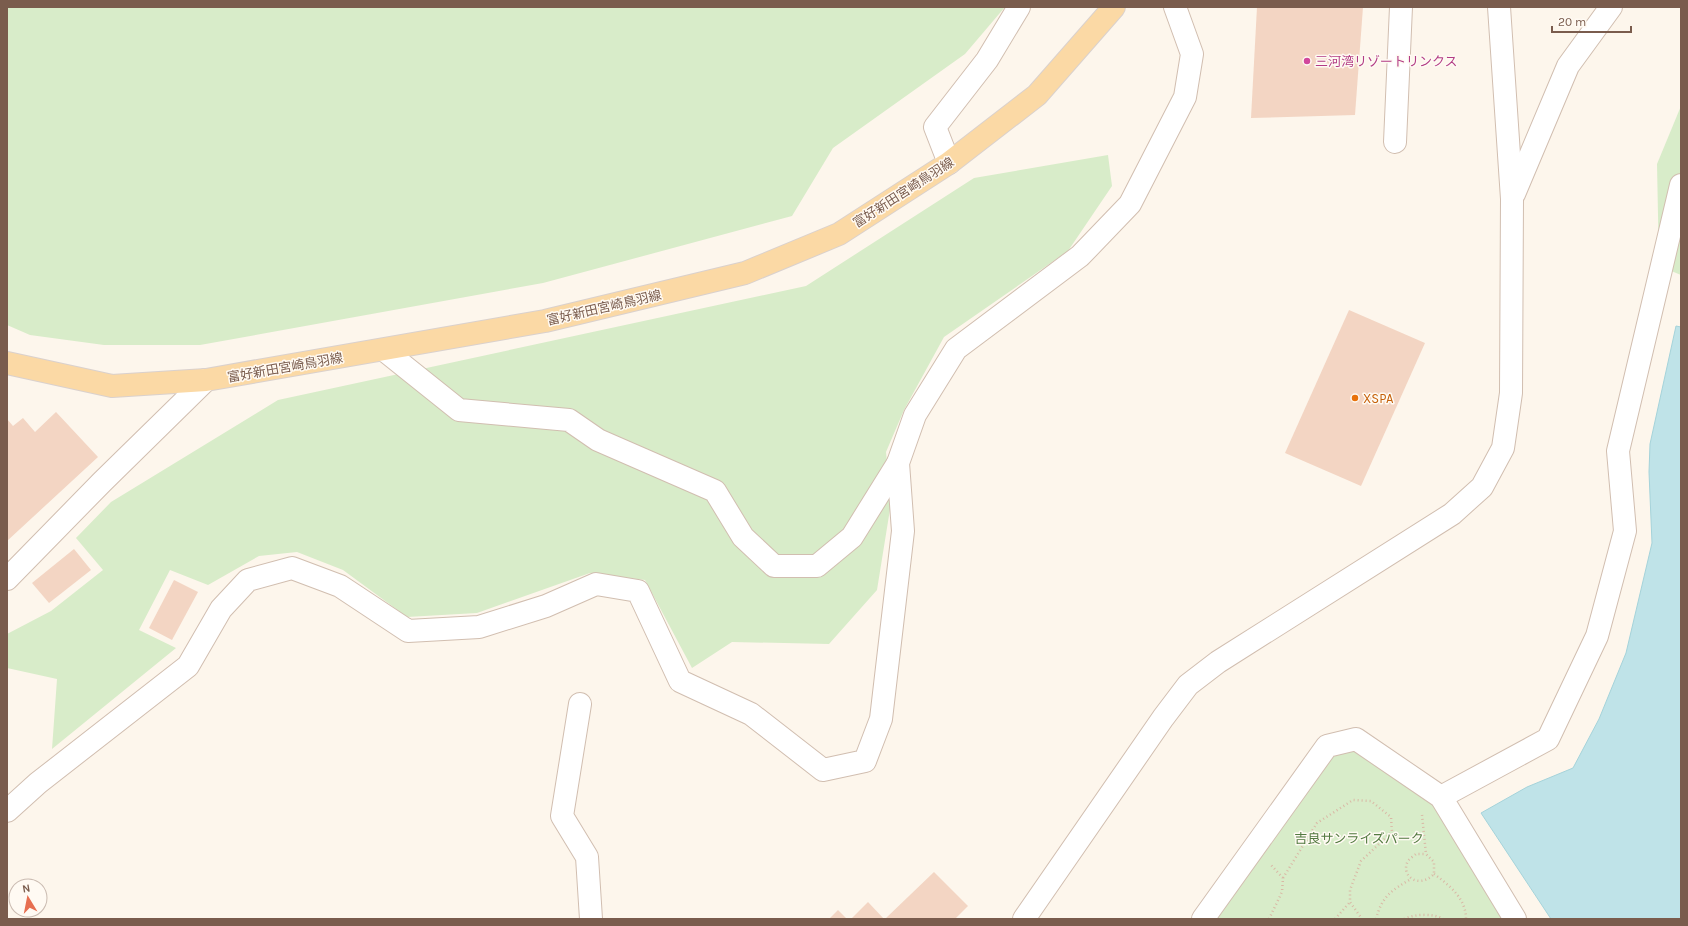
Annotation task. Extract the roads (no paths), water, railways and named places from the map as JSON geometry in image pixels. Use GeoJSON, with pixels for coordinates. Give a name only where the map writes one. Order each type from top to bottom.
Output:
{"type":"FeatureCollection","features":[{"type":"Feature","properties":{"kind":"main road","name":"富好新田宮崎鳥羽線"},"geometry":{"type":"LineString","coordinates":[[7,363],[112,386],[206,380],[545,322],[745,273],[839,234],[949,162],[1037,95],[1114,7]]}},
{"type":"Feature","properties":{"kind":"street"},"geometry":{"type":"LineString","coordinates":[[949,162],[935,127],[988,60],[1019,7]]}},
{"type":"Feature","properties":{"kind":"street"},"geometry":{"type":"LineString","coordinates":[[384,350],[460,410],[569,420],[598,440],[715,491],[743,537],[774,566],[817,566],[852,537],[898,463],[914,415],[956,348],[1080,256],[1130,204],[1185,97],[1192,54],[1176,7]]}},
{"type":"Feature","properties":{"kind":"street"},"geometry":{"type":"LineString","coordinates":[[1395,142],[1401,7]]}},
{"type":"Feature","properties":{"kind":"street"},"geometry":{"type":"LineString","coordinates":[[1024,919],[1163,718],[1188,685],[1218,662],[1452,514],[1482,487],[1503,448],[1511,393],[1512,199],[1499,7]]}},
{"type":"Feature","properties":{"kind":"street"},"geometry":{"type":"LineString","coordinates":[[1512,199],[1568,66],[1611,7]]}},
{"type":"Feature","properties":{"kind":"street"},"geometry":{"type":"LineString","coordinates":[[1441,797],[1548,740],[1597,636],[1625,531],[1618,451],[1681,185]]}},
{"type":"Feature","properties":{"kind":"street"},"geometry":{"type":"LineString","coordinates":[[7,579],[102,482],[206,380]]}},
{"type":"Feature","properties":{"kind":"street"},"geometry":{"type":"LineString","coordinates":[[7,811],[38,782],[188,666],[221,609],[248,580],[292,568],[340,586],[408,631],[479,627],[546,606],[596,584],[638,590],[680,681],[751,714],[823,770],[865,761],[881,719],[903,531],[898,463]]}},
{"type":"Feature","properties":{"kind":"street"},"geometry":{"type":"LineString","coordinates":[[580,704],[562,816],[587,858],[591,919]]}},
{"type":"Feature","properties":{"kind":"street"},"geometry":{"type":"LineString","coordinates":[[1203,919],[1327,746],[1356,739],[1441,797],[1515,919]]}},
{"type":"Feature","properties":{"kind":"water"},"geometry":{"type":"Polygon","coordinates":[[[1676,326],[1681,327],[1681,919],[1551,919],[1481,813],[1527,787],[1573,768],[1599,719],[1626,653],[1652,543],[1649,472],[1650,444],[1676,326]]]}},
{"type":"Feature","properties":{"kind":"place","name":"三河湾リゾートリンクス"},"geometry":{"type":"Point","coordinates":[1307,61]}},
{"type":"Feature","properties":{"kind":"place","name":"XSPA"},"geometry":{"type":"Point","coordinates":[1355,398]}},
{"type":"Feature","properties":{"kind":"park label","name":"吉良サンライズパーク"},"geometry":{"type":"Point","coordinates":[1359,838]}}]}
